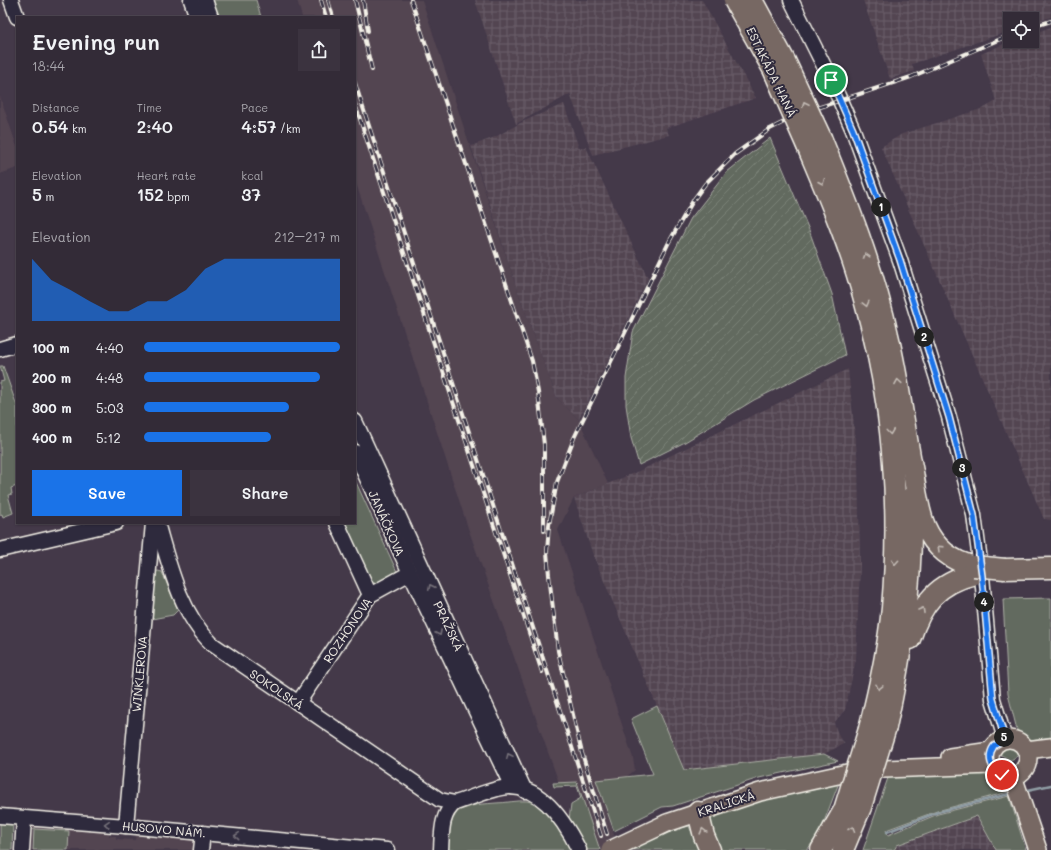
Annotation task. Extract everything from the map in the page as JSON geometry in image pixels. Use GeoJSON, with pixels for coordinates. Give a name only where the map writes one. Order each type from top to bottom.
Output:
{"type":"FeatureCollection","features":[{"type":"Feature","properties":{"kind":"highway","name":"ESTAKÁDA HANÁ"},"geometry":{"type":"LineString","coordinates":[[734,0],[814,143]]}},
{"type":"Feature","properties":{"kind":"highway","name":"ESTAKÁDA HANÁ"},"geometry":{"type":"LineString","coordinates":[[752,0],[785,61],[814,143]]}},
{"type":"Feature","properties":{"kind":"highway"},"geometry":{"type":"LineString","coordinates":[[814,143],[853,216],[878,291],[897,376],[906,435],[921,513],[925,526],[934,541],[944,552],[975,570]]}},
{"type":"Feature","properties":{"kind":"highway"},"geometry":{"type":"LineString","coordinates":[[814,143],[864,298],[883,378],[890,435],[895,507],[895,554],[892,608],[880,684],[877,728]]}},
{"type":"Feature","properties":{"kind":"highway"},"geometry":{"type":"LineString","coordinates":[[895,686],[907,608],[910,505],[906,435]]}},
{"type":"Feature","properties":{"kind":"highway"},"geometry":{"type":"LineString","coordinates":[[844,850],[852,809],[877,728],[895,686],[914,627],[925,606],[934,595],[948,584],[975,570],[1051,568]]}},
{"type":"Feature","properties":{"kind":"highway"},"geometry":{"type":"LineString","coordinates":[[821,850],[852,809]]}},
{"type":"Feature","properties":{"kind":"highway"},"geometry":{"type":"LineString","coordinates":[[827,850],[852,809]]}},
{"type":"Feature","properties":{"kind":"highway"},"geometry":{"type":"LineString","coordinates":[[698,812],[704,836],[710,850]]}},
{"type":"Feature","properties":{"kind":"main road"},"geometry":{"type":"LineString","coordinates":[[1005,739],[1017,741],[1027,756],[1024,770],[1014,778],[999,774],[992,758],[997,744],[1005,739]]}},
{"type":"Feature","properties":{"kind":"main road"},"geometry":{"type":"LineString","coordinates":[[1027,756],[1051,747]]}},
{"type":"Feature","properties":{"kind":"main road"},"geometry":{"type":"LineString","coordinates":[[884,769],[912,766],[952,756],[992,758]]}},
{"type":"Feature","properties":{"kind":"main road"},"geometry":{"type":"LineString","coordinates":[[1027,756],[1051,758]]}},
{"type":"Feature","properties":{"kind":"main road","name":"KRALICKÁ"},"geometry":{"type":"LineString","coordinates":[[610,850],[667,823],[698,812],[760,792],[847,773]]}},
{"type":"Feature","properties":{"kind":"main road"},"geometry":{"type":"LineString","coordinates":[[1014,778],[1038,850]]}},
{"type":"Feature","properties":{"kind":"street"},"geometry":{"type":"LineString","coordinates":[[11,0],[16,16]]}},
{"type":"Feature","properties":{"kind":"street"},"geometry":{"type":"LineString","coordinates":[[191,0],[197,16]]}},
{"type":"Feature","properties":{"kind":"street"},"geometry":{"type":"LineString","coordinates":[[205,0],[211,16]]}},
{"type":"Feature","properties":{"kind":"street"},"geometry":{"type":"LineString","coordinates":[[790,0],[831,80],[853,130],[900,260],[949,417],[974,515],[982,576],[993,699],[1005,739]]}},
{"type":"Feature","properties":{"kind":"street"},"geometry":{"type":"LineString","coordinates":[[0,349],[16,344]]}},
{"type":"Feature","properties":{"kind":"street","name":"JANÁČKOVA"},"geometry":{"type":"LineString","coordinates":[[356,428],[361,461],[410,573]]}},
{"type":"Feature","properties":{"kind":"street","name":"JANÁČKOVA"},"geometry":{"type":"LineString","coordinates":[[356,446],[361,452],[361,461]]}},
{"type":"Feature","properties":{"kind":"street","name":"PRAŽSKÁ"},"geometry":{"type":"LineString","coordinates":[[361,461],[519,789]]}},
{"type":"Feature","properties":{"kind":"street"},"geometry":{"type":"LineString","coordinates":[[0,550],[112,524]]}},
{"type":"Feature","properties":{"kind":"street","name":"WINKLEROVA"},"geometry":{"type":"LineString","coordinates":[[126,826],[153,524]]}},
{"type":"Feature","properties":{"kind":"street","name":"SOKOLSKÁ"},"geometry":{"type":"LineString","coordinates":[[157,524],[169,566],[185,605],[202,633],[217,648],[440,800],[455,803]]}},
{"type":"Feature","properties":{"kind":"street"},"geometry":{"type":"LineString","coordinates":[[337,524],[370,595]]}},
{"type":"Feature","properties":{"kind":"street","name":"PRAŽSKÁ"},"geometry":{"type":"LineString","coordinates":[[410,573],[519,789]]}},
{"type":"Feature","properties":{"kind":"street","name":"ROZHONOVA"},"geometry":{"type":"LineString","coordinates":[[298,703],[370,595],[410,573]]}},
{"type":"Feature","properties":{"kind":"street"},"geometry":{"type":"LineString","coordinates":[[441,850],[442,829],[445,814],[455,803],[502,788],[519,789],[541,800],[553,810],[567,827],[579,850]]}},
{"type":"Feature","properties":{"kind":"street","name":"HUSOVO NÁM."},"geometry":{"type":"LineString","coordinates":[[0,816],[126,826],[380,850]]}},
{"type":"Feature","properties":{"kind":"street"},"geometry":{"type":"LineString","coordinates":[[22,850],[24,819]]}},
{"type":"Feature","properties":{"kind":"street"},"geometry":{"type":"LineString","coordinates":[[201,850],[203,833]]}},
{"type":"Feature","properties":{"kind":"shaded area"},"geometry":{"type":"Polygon","coordinates":[[[297,0],[422,0],[518,292],[557,398],[579,420],[608,484],[574,498],[558,530],[633,758],[635,770],[625,778],[596,780],[619,850],[599,850],[577,782],[559,783],[469,531],[356,183],[356,16],[302,16],[297,0]]]}},
{"type":"Feature","properties":{"kind":"shaded area"},"geometry":{"type":"Polygon","coordinates":[[[475,0],[702,0],[756,98],[666,128],[669,135],[593,155],[570,94],[516,124],[475,0]]]}},
{"type":"Feature","properties":{"kind":"shaded area"},"geometry":{"type":"Polygon","coordinates":[[[863,0],[1051,0],[1051,17],[1039,21],[1039,12],[1003,12],[1003,33],[912,64],[914,71],[890,79],[863,0]]]}},
{"type":"Feature","properties":{"kind":"shaded area"},"geometry":{"type":"Polygon","coordinates":[[[1051,27],[1051,520],[1044,519],[881,147],[902,134],[984,108],[996,101],[981,54],[1003,44],[1003,48],[1039,48],[1039,31],[1051,27]]]}},
{"type":"Feature","properties":{"kind":"shaded area"},"geometry":{"type":"Polygon","coordinates":[[[0,96],[16,144],[16,168],[0,174],[0,96]]]}},
{"type":"Feature","properties":{"kind":"shaded area"},"geometry":{"type":"Polygon","coordinates":[[[564,104],[579,148],[586,147],[648,278],[579,420],[557,398],[518,292],[471,146],[495,137],[524,121],[564,104]]]}},
{"type":"Feature","properties":{"kind":"shaded area"},"geometry":{"type":"Polygon","coordinates":[[[848,369],[858,463],[860,565],[856,659],[845,710],[834,723],[839,737],[845,743],[824,754],[684,770],[593,555],[574,498],[641,470],[848,369]]]}},
{"type":"Feature","properties":{"kind":"shaded area"},"geometry":{"type":"Polygon","coordinates":[[[977,816],[996,850],[894,850],[897,845],[977,816]]]}},
{"type":"Feature","properties":{"kind":"shaded area"},"geometry":{"type":"Polygon","coordinates":[[[32,825],[109,833],[109,836],[116,836],[116,839],[135,840],[136,835],[194,840],[193,850],[30,850],[32,825]]]}},
{"type":"Feature","properties":{"kind":"green space"},"geometry":{"type":"Polygon","coordinates":[[[210,0],[256,0],[261,16],[215,16],[210,0]]]}},
{"type":"Feature","properties":{"kind":"green space"},"geometry":{"type":"Polygon","coordinates":[[[770,138],[809,230],[832,294],[845,355],[754,400],[685,442],[639,465],[631,438],[626,405],[626,378],[633,332],[691,218],[727,172],[770,138]]]}},
{"type":"Feature","properties":{"kind":"green space"},"geometry":{"type":"Polygon","coordinates":[[[0,366],[3,366],[16,403],[16,486],[11,488],[12,494],[8,495],[13,513],[3,517],[2,514],[0,515],[0,382],[4,381],[0,366]]]}},
{"type":"Feature","properties":{"kind":"green space"},"geometry":{"type":"Polygon","coordinates":[[[356,482],[398,574],[370,587],[342,524],[356,524],[356,482]]]}},
{"type":"Feature","properties":{"kind":"green space"},"geometry":{"type":"Polygon","coordinates":[[[155,572],[162,572],[178,610],[173,615],[152,619],[155,572]]]}},
{"type":"Feature","properties":{"kind":"green space"},"geometry":{"type":"Polygon","coordinates":[[[1051,598],[1051,737],[1030,740],[1017,730],[1008,694],[1003,599],[1051,598]]]}},
{"type":"Feature","properties":{"kind":"green space"},"geometry":{"type":"Polygon","coordinates":[[[657,706],[684,770],[824,754],[838,761],[759,778],[673,806],[662,807],[614,831],[596,780],[653,774],[631,719],[657,706]]]}},
{"type":"Feature","properties":{"kind":"green space"},"geometry":{"type":"Polygon","coordinates":[[[1008,745],[1016,747],[1022,753],[1011,760],[997,753],[1001,748],[1008,745]]]}},
{"type":"Feature","properties":{"kind":"green space"},"geometry":{"type":"Polygon","coordinates":[[[983,773],[1001,781],[1008,792],[937,811],[886,830],[888,835],[938,814],[1009,796],[1026,850],[996,850],[977,816],[897,845],[894,850],[863,850],[889,775],[983,773]]]}},
{"type":"Feature","properties":{"kind":"green space"},"geometry":{"type":"Polygon","coordinates":[[[840,780],[820,832],[807,850],[720,850],[713,839],[711,817],[759,800],[840,780]]]}},
{"type":"Feature","properties":{"kind":"green space"},"geometry":{"type":"Polygon","coordinates":[[[577,782],[600,850],[587,850],[569,820],[571,804],[581,798],[577,786],[554,787],[553,783],[577,782]]]}},
{"type":"Feature","properties":{"kind":"green space"},"geometry":{"type":"Polygon","coordinates":[[[527,801],[534,803],[547,814],[572,850],[446,850],[450,825],[453,817],[463,808],[482,804],[527,801]]]}},
{"type":"Feature","properties":{"kind":"green space"},"geometry":{"type":"Polygon","coordinates":[[[0,823],[13,824],[12,850],[0,850],[0,823]]]}},
{"type":"Feature","properties":{"kind":"green space"},"geometry":{"type":"Polygon","coordinates":[[[689,826],[699,850],[628,850],[670,831],[689,826]]]}},
{"type":"Feature","properties":{"kind":"green space"},"geometry":{"type":"Polygon","coordinates":[[[34,829],[69,831],[68,850],[33,850],[34,829]]]}},
{"type":"Feature","properties":{"kind":"waterway"},"geometry":{"type":"LineString","coordinates":[[1023,791],[1051,785]]}},
{"type":"Feature","properties":{"kind":"waterway"},"geometry":{"type":"LineString","coordinates":[[887,832],[938,812],[1013,793]]}},
{"type":"Feature","properties":{"kind":"railway"},"geometry":{"type":"LineString","coordinates":[[321,0],[326,16]]}},
{"type":"Feature","properties":{"kind":"railway"},"geometry":{"type":"LineString","coordinates":[[328,0],[333,16]]}},
{"type":"Feature","properties":{"kind":"railway"},"geometry":{"type":"LineString","coordinates":[[355,0],[372,70]]}},
{"type":"Feature","properties":{"kind":"railway"},"geometry":{"type":"LineString","coordinates":[[363,0],[368,31]]}},
{"type":"Feature","properties":{"kind":"railway"},"geometry":{"type":"LineString","coordinates":[[411,0],[532,361],[538,392],[544,445],[544,531]]}},
{"type":"Feature","properties":{"kind":"railway"},"geometry":{"type":"LineString","coordinates":[[1039,25],[1051,21]]}},
{"type":"Feature","properties":{"kind":"railway"},"geometry":{"type":"LineString","coordinates":[[607,834],[582,753],[558,651],[547,552],[549,525],[557,482],[574,438],[669,242],[694,199],[705,184],[735,154],[770,129],[802,113],[911,77],[1003,38]]}},
{"type":"Feature","properties":{"kind":"railway"},"geometry":{"type":"LineString","coordinates":[[356,86],[601,836]]}},
{"type":"Feature","properties":{"kind":"railway"},"geometry":{"type":"LineString","coordinates":[[356,107],[542,672]]}},
{"type":"Feature","properties":{"kind":"route"},"geometry":{"type":"LineString","coordinates":[[831,80],[853,130],[900,260],[949,417],[974,515],[982,576],[993,699],[1005,739],[994,746],[991,751],[990,759],[993,768],[1002,775]]}}]}
